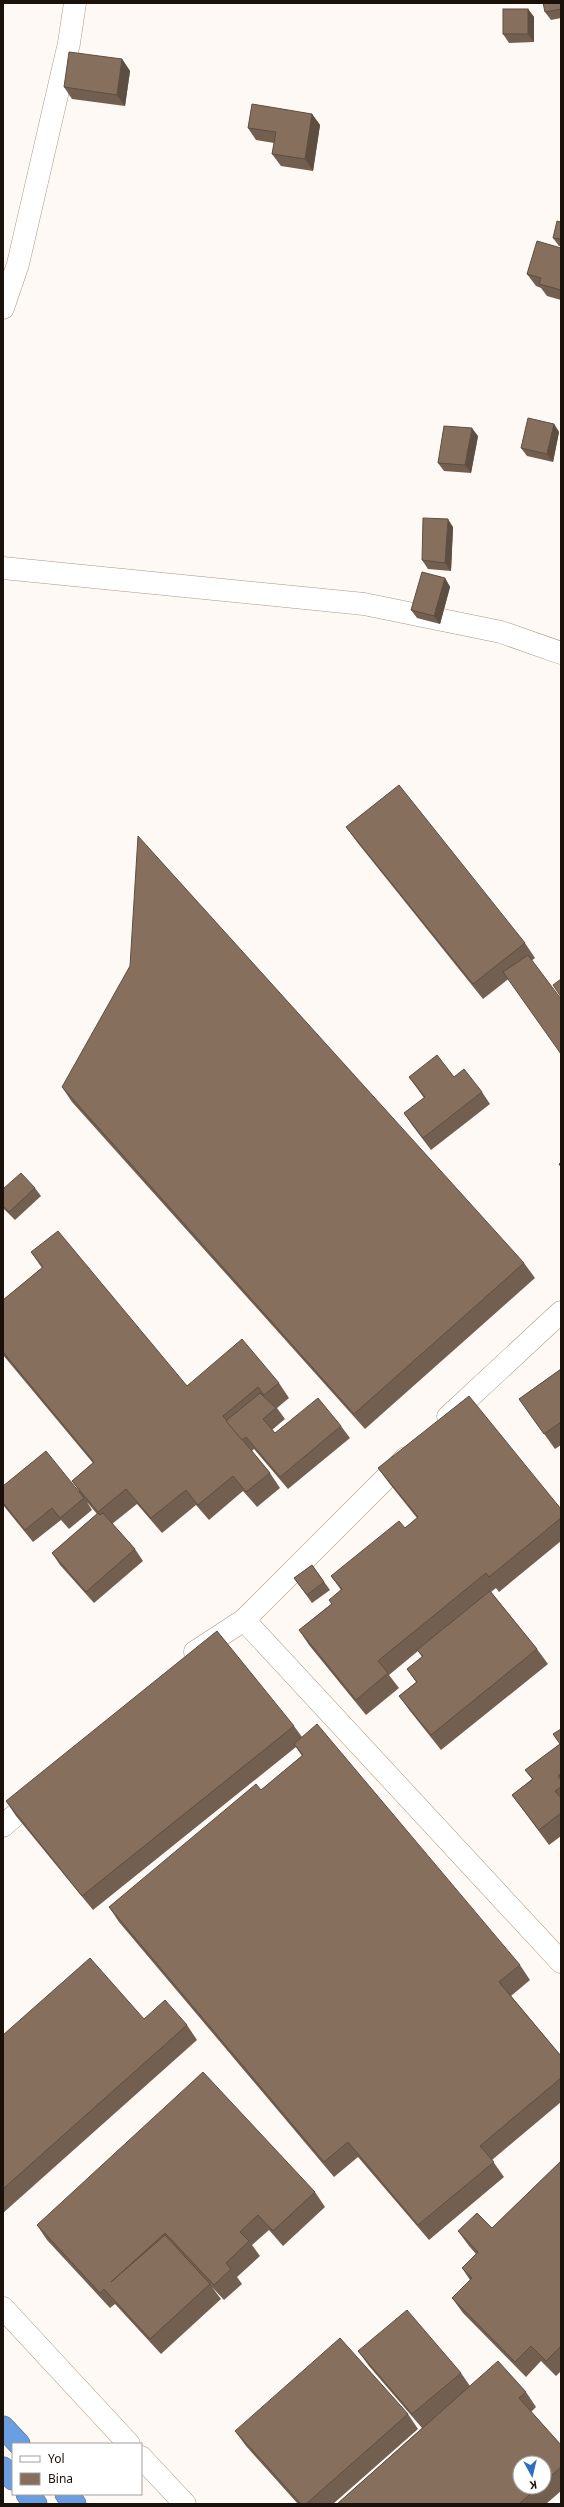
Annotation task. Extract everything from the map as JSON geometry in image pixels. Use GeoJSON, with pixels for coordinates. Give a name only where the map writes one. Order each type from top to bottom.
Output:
{"type":"FeatureCollection","features":[{"type":"Feature","properties":{"kind":"highway"},"geometry":{"type":"LineString","coordinates":[[3,2427],[18,2443]]}},
{"type":"Feature","properties":{"kind":"highway"},"geometry":{"type":"LineString","coordinates":[[3,2468],[12,2478]]}},
{"type":"Feature","properties":{"kind":"highway"},"geometry":{"type":"LineString","coordinates":[[28,2495],[36,2504]]}},
{"type":"Feature","properties":{"kind":"highway"},"geometry":{"type":"LineString","coordinates":[[67,2495],[75,2504]]}},
{"type":"Feature","properties":{"kind":"street"},"geometry":{"type":"LineString","coordinates":[[3,308],[19,256],[69,43],[75,3]]}},
{"type":"Feature","properties":{"kind":"street"},"geometry":{"type":"LineString","coordinates":[[3,568],[364,604],[501,632],[561,652]]}},
{"type":"Feature","properties":{"kind":"street"},"geometry":{"type":"LineString","coordinates":[[181,1664],[198,1648],[244,1620],[425,1440],[561,1312]]}},
{"type":"Feature","properties":{"kind":"street"},"geometry":{"type":"LineString","coordinates":[[244,1620],[561,1962]]}},
{"type":"Feature","properties":{"kind":"street"},"geometry":{"type":"LineString","coordinates":[[3,1826],[55,1779]]}},
{"type":"Feature","properties":{"kind":"street"},"geometry":{"type":"LineString","coordinates":[[3,2308],[128,2443]]}},
{"type":"Feature","properties":{"kind":"street"},"geometry":{"type":"LineString","coordinates":[[142,2458],[185,2504]]}},
{"type":"Feature","properties":{"kind":"building"},"geometry":{"type":"Polygon","coordinates":[[[543,3],[561,3],[561,9],[545,12],[543,3]]]}},
{"type":"Feature","properties":{"kind":"building"},"geometry":{"type":"Polygon","coordinates":[[[503,9],[528,9],[528,34],[503,34],[503,9]]]}},
{"type":"Feature","properties":{"kind":"building"},"geometry":{"type":"Polygon","coordinates":[[[69,52],[122,59],[117,95],[64,87],[69,52]]]}},
{"type":"Feature","properties":{"kind":"building"},"geometry":{"type":"Polygon","coordinates":[[[252,104],[312,114],[305,159],[272,154],[276,132],[248,128],[252,104]]]}},
{"type":"Feature","properties":{"kind":"building"},"geometry":{"type":"Polygon","coordinates":[[[557,221],[561,222],[561,239],[553,238],[557,221]]]}},
{"type":"Feature","properties":{"kind":"building"},"geometry":{"type":"Polygon","coordinates":[[[537,241],[561,248],[561,290],[539,284],[541,278],[527,274],[537,241]]]}},
{"type":"Feature","properties":{"kind":"building"},"geometry":{"type":"Polygon","coordinates":[[[528,418],[554,424],[547,454],[521,448],[528,418]]]}},
{"type":"Feature","properties":{"kind":"building"},"geometry":{"type":"Polygon","coordinates":[[[444,426],[472,428],[465,465],[438,463],[444,426]]]}},
{"type":"Feature","properties":{"kind":"building"},"geometry":{"type":"Polygon","coordinates":[[[423,518],[448,519],[445,563],[422,560],[423,518]]]}},
{"type":"Feature","properties":{"kind":"building"},"geometry":{"type":"Polygon","coordinates":[[[422,572],[445,578],[434,616],[411,610],[422,572]]]}},
{"type":"Feature","properties":{"kind":"building"},"geometry":{"type":"Polygon","coordinates":[[[399,785],[525,943],[473,984],[346,827],[399,785]]]}},
{"type":"Feature","properties":{"kind":"building"},"geometry":{"type":"Polygon","coordinates":[[[138,836],[524,1263],[354,1414],[62,1087],[130,966],[138,836]]]}},
{"type":"Feature","properties":{"kind":"building"},"geometry":{"type":"Polygon","coordinates":[[[528,955],[561,999],[561,1054],[503,972],[528,955]]]}},
{"type":"Feature","properties":{"kind":"building"},"geometry":{"type":"Polygon","coordinates":[[[561,979],[561,997],[553,985],[561,979]]]}},
{"type":"Feature","properties":{"kind":"building"},"geometry":{"type":"Polygon","coordinates":[[[437,1055],[454,1077],[464,1069],[482,1092],[423,1138],[404,1113],[425,1097],[409,1077],[437,1055]]]}},
{"type":"Feature","properties":{"kind":"building"},"geometry":{"type":"Polygon","coordinates":[[[21,1173],[35,1188],[9,1212],[3,1206],[3,1189],[21,1173]]]}},
{"type":"Feature","properties":{"kind":"building"},"geometry":{"type":"Polygon","coordinates":[[[58,1231],[187,1386],[242,1339],[279,1383],[264,1395],[258,1387],[223,1416],[270,1473],[246,1492],[233,1476],[198,1505],[186,1490],[151,1518],[126,1489],[98,1512],[72,1481],[94,1462],[3,1352],[3,1300],[43,1267],[31,1252],[58,1231]]]}},
{"type":"Feature","properties":{"kind":"building"},"geometry":{"type":"Polygon","coordinates":[[[561,1369],[561,1422],[544,1434],[519,1399],[561,1369]]]}},
{"type":"Feature","properties":{"kind":"building"},"geometry":{"type":"Polygon","coordinates":[[[260,1393],[276,1408],[263,1419],[275,1433],[318,1398],[341,1426],[280,1477],[246,1437],[242,1440],[226,1421],[260,1393]]]}},
{"type":"Feature","properties":{"kind":"building"},"geometry":{"type":"Polygon","coordinates":[[[469,1396],[561,1509],[561,1518],[489,1577],[486,1573],[378,1661],[388,1673],[356,1700],[299,1630],[332,1604],[329,1600],[342,1589],[331,1576],[399,1521],[405,1528],[418,1517],[378,1468],[469,1396]]]}},
{"type":"Feature","properties":{"kind":"building"},"geometry":{"type":"Polygon","coordinates":[[[46,1451],[84,1498],[60,1518],[52,1508],[25,1530],[3,1503],[3,1486],[46,1451]]]}},
{"type":"Feature","properties":{"kind":"building"},"geometry":{"type":"Polygon","coordinates":[[[98,1513],[100,1515],[103,1513],[135,1549],[86,1592],[52,1553],[98,1513]]]}},
{"type":"Feature","properties":{"kind":"building"},"geometry":{"type":"Polygon","coordinates":[[[312,1565],[324,1582],[307,1595],[294,1578],[312,1565]]]}},
{"type":"Feature","properties":{"kind":"building"},"geometry":{"type":"Polygon","coordinates":[[[490,1591],[537,1649],[431,1735],[399,1696],[417,1682],[407,1669],[423,1656],[417,1650],[490,1591]]]}},
{"type":"Feature","properties":{"kind":"building"},"geometry":{"type":"Polygon","coordinates":[[[217,1631],[294,1726],[82,1896],[6,1801],[217,1631]]]}},
{"type":"Feature","properties":{"kind":"building"},"geometry":{"type":"Polygon","coordinates":[[[317,1724],[520,1965],[499,1982],[561,2056],[561,2078],[480,2146],[494,2162],[418,2225],[348,2142],[324,2162],[109,1907],[256,1784],[261,1790],[303,1755],[294,1744],[317,1724]]]}},
{"type":"Feature","properties":{"kind":"building"},"geometry":{"type":"Polygon","coordinates":[[[561,1729],[561,1773],[558,1776],[561,1780],[561,1787],[555,1791],[561,1798],[561,1813],[539,1830],[512,1795],[533,1779],[525,1770],[560,1744],[553,1734],[561,1729]]]}},
{"type":"Feature","properties":{"kind":"building"},"geometry":{"type":"Polygon","coordinates":[[[90,1958],[144,2019],[165,2000],[187,2025],[3,2189],[3,2035],[90,1958]]]}},
{"type":"Feature","properties":{"kind":"building"},"geometry":{"type":"Polygon","coordinates":[[[203,2072],[315,2192],[273,2231],[258,2215],[240,2232],[249,2241],[226,2263],[231,2269],[214,2285],[165,2233],[111,2282],[165,2235],[210,2284],[150,2339],[104,2289],[100,2293],[37,2225],[203,2072]]]}},
{"type":"Feature","properties":{"kind":"building"},"geometry":{"type":"Polygon","coordinates":[[[561,2161],[561,2346],[546,2361],[531,2346],[515,2362],[452,2298],[472,2278],[462,2268],[478,2252],[458,2231],[477,2213],[492,2228],[561,2161]]]}},
{"type":"Feature","properties":{"kind":"building"},"geometry":{"type":"Polygon","coordinates":[[[407,2310],[461,2373],[412,2414],[358,2351],[407,2310]]]}},
{"type":"Feature","properties":{"kind":"building"},"geometry":{"type":"Polygon","coordinates":[[[340,2338],[408,2414],[306,2504],[301,2504],[235,2431],[340,2338]]]}},
{"type":"Feature","properties":{"kind":"building"},"geometry":{"type":"Polygon","coordinates":[[[498,2361],[526,2392],[519,2398],[561,2445],[561,2467],[552,2475],[552,2455],[512,2455],[512,2495],[529,2495],[519,2504],[337,2504],[498,2361]]]}}]}
